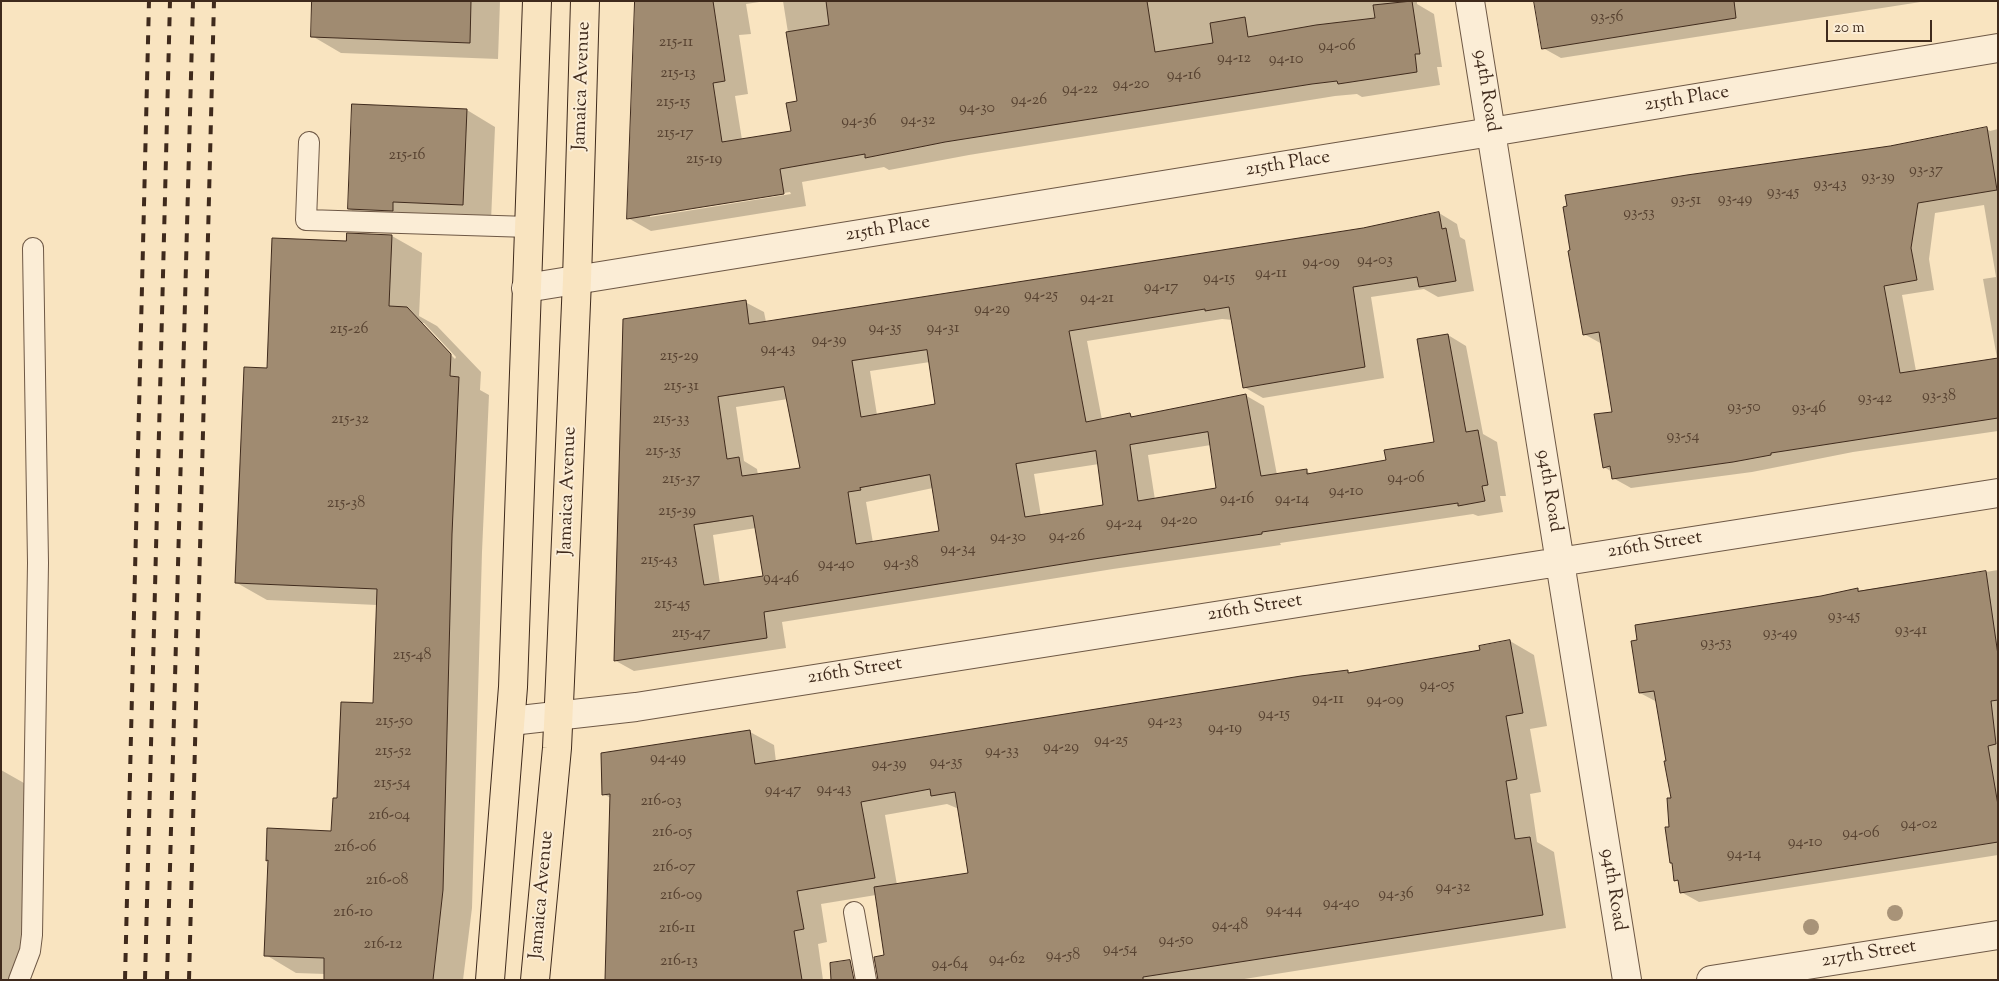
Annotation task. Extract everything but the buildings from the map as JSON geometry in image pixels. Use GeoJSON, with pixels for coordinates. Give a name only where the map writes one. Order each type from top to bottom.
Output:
{"type":"FeatureCollection","features":[{"type":"Feature","properties":{"kind":"main road"},"geometry":{"type":"LineString","coordinates":[[490,980],[511,721],[537,1]]}},
{"type":"Feature","properties":{"kind":"main road","name":"Jamaica Avenue"},"geometry":{"type":"LineString","coordinates":[[535,980],[558,716],[577,280],[585,1]]}},
{"type":"Feature","properties":{"kind":"street","name":"94th Road"},"geometry":{"type":"LineString","coordinates":[[1470,1],[1627,980]]}},
{"type":"Feature","properties":{"kind":"street","name":"215th Place"},"geometry":{"type":"LineString","coordinates":[[526,288],[1998,48]]}},
{"type":"Feature","properties":{"kind":"street","name":"216th Street"},"geometry":{"type":"LineString","coordinates":[[511,721],[666,702],[1998,493]]}},
{"type":"Feature","properties":{"kind":"street","name":"217th Street"},"geometry":{"type":"LineString","coordinates":[[1711,980],[1998,934]]}},
{"type":"Feature","properties":{"kind":"lane"},"geometry":{"type":"LineString","coordinates":[[309,142],[306,220],[529,227]]}},
{"type":"Feature","properties":{"kind":"lane"},"geometry":{"type":"LineString","coordinates":[[19,980],[30,951],[32,935],[38,563],[33,248]]}},
{"type":"Feature","properties":{"kind":"lane"},"geometry":{"type":"LineString","coordinates":[[854,912],[866,980]]}},
{"type":"Feature","properties":{"kind":"railway"},"geometry":{"type":"LineString","coordinates":[[125,980],[149,1]]}},
{"type":"Feature","properties":{"kind":"railway"},"geometry":{"type":"LineString","coordinates":[[145,980],[170,1]]}},
{"type":"Feature","properties":{"kind":"railway"},"geometry":{"type":"LineString","coordinates":[[167,980],[193,1]]}},
{"type":"Feature","properties":{"kind":"railway"},"geometry":{"type":"LineString","coordinates":[[189,980],[214,1]]}}]}
